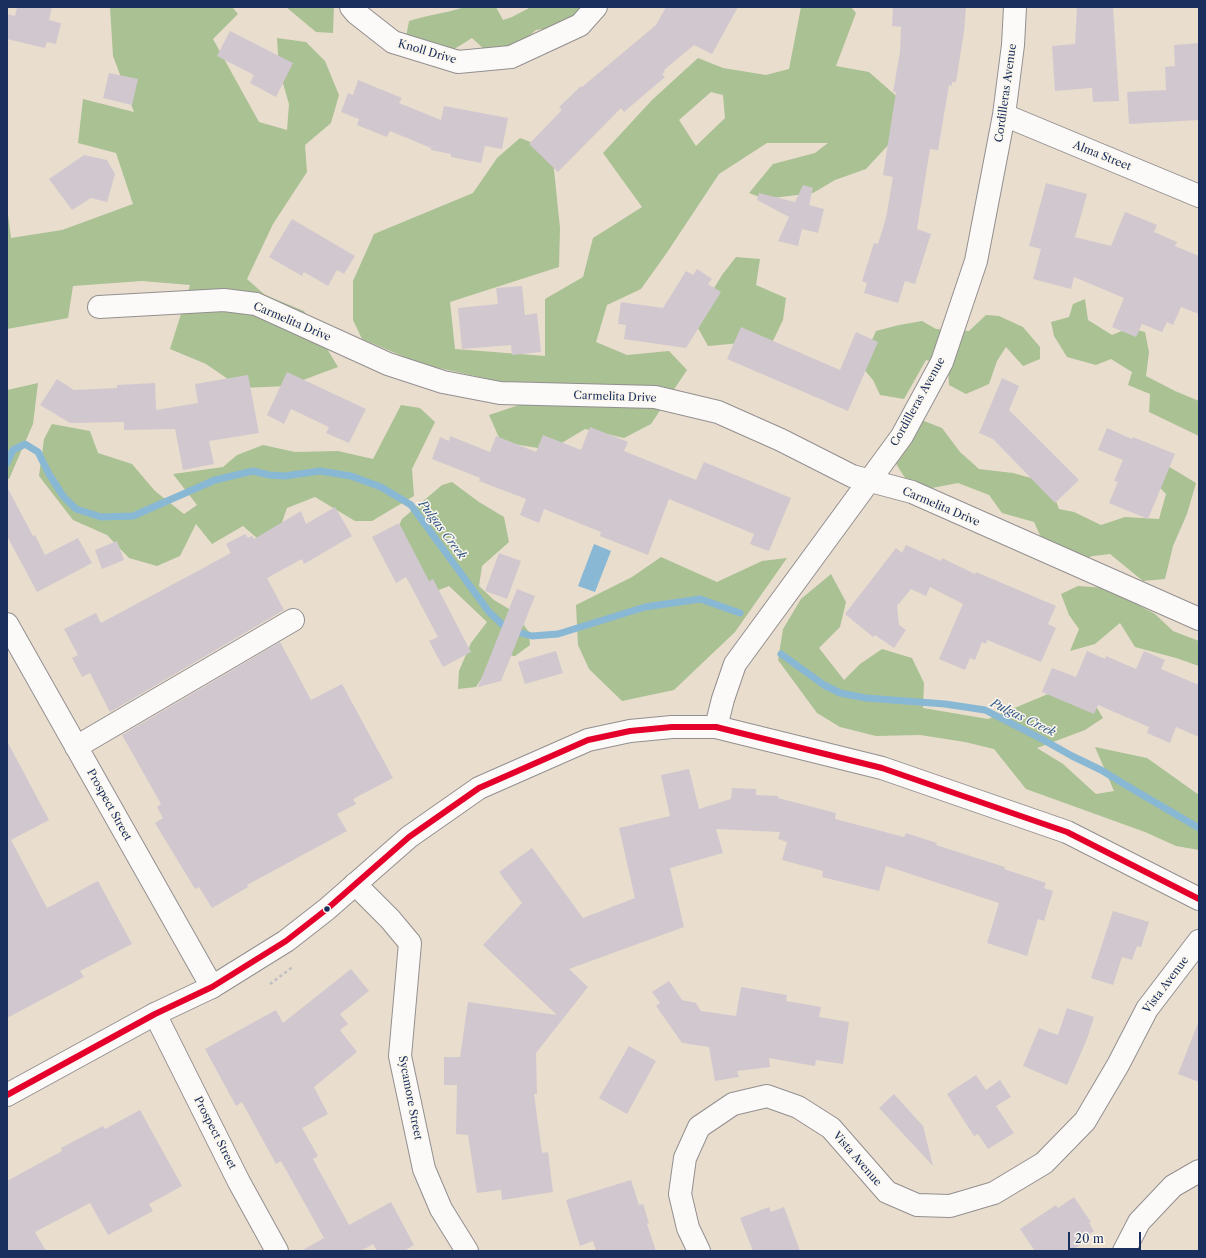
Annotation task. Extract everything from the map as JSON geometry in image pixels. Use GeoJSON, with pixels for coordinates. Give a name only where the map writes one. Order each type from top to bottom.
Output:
{"type":"FeatureCollection","features":[{"type":"Feature","properties":{"kind":"street","name":"Knoll Drive"},"geometry":{"type":"LineString","coordinates":[[351,7],[356,13],[393,42],[458,62],[511,57],[580,25],[596,7]]}},
{"type":"Feature","properties":{"kind":"street","name":"Cordilleras Avenue"},"geometry":{"type":"LineString","coordinates":[[716,727],[723,699],[735,664],[902,436],[942,362],[976,261],[1004,116],[1013,45],[1015,7]]}},
{"type":"Feature","properties":{"kind":"street","name":"Alma Street"},"geometry":{"type":"LineString","coordinates":[[1004,116],[1199,196]]}},
{"type":"Feature","properties":{"kind":"street","name":"Carmelita Drive"},"geometry":{"type":"LineString","coordinates":[[100,307],[224,300],[256,304],[388,364],[442,382],[500,393],[655,397],[718,412],[781,440],[852,476],[912,492],[1199,620]]}},
{"type":"Feature","properties":{"kind":"street"},"geometry":{"type":"LineString","coordinates":[[76,746],[293,620]]}},
{"type":"Feature","properties":{"kind":"street","name":"Prospect Street"},"geometry":{"type":"LineString","coordinates":[[7,624],[212,987]]}},
{"type":"Feature","properties":{"kind":"street"},"geometry":{"type":"LineString","coordinates":[[7,1095],[155,1014],[212,987],[286,942],[409,836],[479,788],[588,740],[630,731],[672,727],[716,727],[882,768],[1067,832],[1199,898]]}},
{"type":"Feature","properties":{"kind":"street","name":"Sycamore Street"},"geometry":{"type":"LineString","coordinates":[[355,884],[390,919],[410,943],[400,1056],[424,1169],[441,1209],[467,1251]]}},
{"type":"Feature","properties":{"kind":"street","name":"Vista Avenue"},"geometry":{"type":"LineString","coordinates":[[699,1251],[688,1228],[680,1194],[685,1158],[699,1127],[733,1104],[767,1096],[798,1107],[831,1128],[886,1192],[917,1205],[950,1206],[994,1193],[1044,1163],[1085,1121],[1118,1065],[1147,1009],[1199,941]]}},
{"type":"Feature","properties":{"kind":"street","name":"Prospect Street"},"geometry":{"type":"LineString","coordinates":[[155,1014],[239,1182],[277,1251]]}},
{"type":"Feature","properties":{"kind":"street"},"geometry":{"type":"LineString","coordinates":[[1124,1251],[1139,1222],[1173,1186],[1199,1171]]}},
{"type":"Feature","properties":{"kind":"green space"},"geometry":{"type":"Polygon","coordinates":[[[110,7],[232,7],[238,14],[213,39],[259,122],[287,130],[289,104],[279,70],[277,38],[306,42],[325,61],[339,95],[331,123],[305,145],[307,172],[273,224],[247,279],[265,295],[304,311],[338,367],[287,386],[241,388],[206,364],[170,349],[190,285],[142,281],[73,286],[68,318],[7,329],[7,207],[11,238],[62,230],[133,204],[116,153],[78,143],[83,99],[134,112],[113,56],[110,7]]]}},
{"type":"Feature","properties":{"kind":"green space"},"geometry":{"type":"Polygon","coordinates":[[[286,7],[334,7],[333,33],[316,32],[286,7]]]}},
{"type":"Feature","properties":{"kind":"green space"},"geometry":{"type":"Polygon","coordinates":[[[465,7],[496,7],[503,20],[531,7],[587,7],[558,27],[536,30],[510,52],[486,51],[472,38],[448,53],[406,37],[409,21],[465,7]]]}},
{"type":"Feature","properties":{"kind":"green space"},"geometry":{"type":"Polygon","coordinates":[[[801,7],[851,7],[856,13],[836,66],[869,72],[911,109],[904,128],[866,169],[835,180],[813,193],[765,199],[749,193],[773,164],[815,153],[828,143],[767,143],[719,174],[641,289],[607,305],[596,342],[627,355],[669,351],[687,370],[651,424],[624,438],[585,429],[550,450],[501,442],[489,415],[528,402],[511,384],[421,364],[362,339],[353,320],[353,281],[374,234],[473,193],[497,158],[520,138],[552,150],[560,228],[559,267],[450,302],[455,349],[545,356],[545,299],[583,277],[593,238],[642,207],[603,153],[652,100],[698,58],[723,68],[766,75],[789,69],[801,7]],[[711,92],[679,120],[696,146],[725,118],[723,95],[711,92]]]}},
{"type":"Feature","properties":{"kind":"green space"},"geometry":{"type":"Polygon","coordinates":[[[736,257],[760,259],[756,285],[786,298],[783,320],[771,345],[741,343],[708,346],[694,321],[722,275],[736,257]]]}},
{"type":"Feature","properties":{"kind":"green space"},"geometry":{"type":"Polygon","coordinates":[[[1085,299],[1088,320],[1112,335],[1129,328],[1145,332],[1149,352],[1146,376],[1199,401],[1199,436],[1149,412],[1150,394],[1128,385],[1132,372],[1111,359],[1096,365],[1067,357],[1054,336],[1051,322],[1069,317],[1073,304],[1085,299]]]}},
{"type":"Feature","properties":{"kind":"green space"},"geometry":{"type":"Polygon","coordinates":[[[986,315],[999,316],[1023,327],[1040,347],[1040,359],[1023,366],[1006,347],[997,361],[989,384],[966,394],[949,385],[948,365],[926,360],[904,399],[880,395],[873,380],[862,367],[876,331],[922,321],[936,329],[969,331],[986,315]]]}},
{"type":"Feature","properties":{"kind":"green space"},"geometry":{"type":"Polygon","coordinates":[[[38,383],[33,424],[9,479],[7,479],[7,390],[38,383]]]}},
{"type":"Feature","properties":{"kind":"green space"},"geometry":{"type":"Polygon","coordinates":[[[401,405],[420,408],[435,422],[412,469],[414,496],[372,521],[355,521],[315,497],[287,508],[272,551],[243,526],[212,544],[196,524],[180,556],[157,566],[129,558],[107,535],[73,520],[39,476],[44,439],[52,424],[90,431],[98,453],[132,464],[155,491],[184,514],[197,505],[173,474],[223,467],[237,455],[263,445],[295,452],[338,451],[373,459],[401,405]]]}},
{"type":"Feature","properties":{"kind":"green space"},"geometry":{"type":"Polygon","coordinates":[[[919,419],[942,428],[960,452],[979,469],[1013,473],[1049,483],[1059,509],[1074,512],[1101,525],[1125,517],[1159,519],[1166,494],[1141,468],[1151,458],[1196,483],[1187,514],[1173,546],[1165,579],[1143,581],[1110,554],[1093,556],[1057,566],[1044,544],[1034,522],[1002,513],[989,495],[958,483],[932,488],[905,478],[895,462],[919,419]]]}},
{"type":"Feature","properties":{"kind":"green space"},"geometry":{"type":"Polygon","coordinates":[[[452,482],[479,502],[504,517],[509,542],[482,566],[479,586],[494,600],[514,612],[529,632],[530,645],[515,656],[497,654],[476,687],[458,689],[459,671],[471,643],[487,622],[449,586],[426,595],[395,534],[402,519],[442,485],[452,482]]]}},
{"type":"Feature","properties":{"kind":"green space"},"geometry":{"type":"Polygon","coordinates":[[[661,557],[717,582],[762,561],[787,558],[735,632],[674,690],[622,701],[589,669],[578,645],[576,605],[632,577],[661,557]]]}},
{"type":"Feature","properties":{"kind":"green space"},"geometry":{"type":"Polygon","coordinates":[[[831,574],[846,602],[840,627],[819,648],[844,680],[860,664],[882,649],[912,658],[924,683],[923,708],[988,719],[1060,689],[1093,701],[1103,718],[1085,730],[1037,748],[1063,764],[1096,794],[1114,791],[1095,747],[1147,758],[1199,795],[1199,850],[1176,846],[1145,832],[1026,789],[994,749],[965,742],[920,735],[876,736],[840,727],[817,713],[778,660],[783,629],[801,599],[831,574]]]}},
{"type":"Feature","properties":{"kind":"green space"},"geometry":{"type":"Polygon","coordinates":[[[1078,586],[1107,588],[1155,614],[1173,631],[1199,641],[1199,666],[1135,647],[1120,623],[1095,644],[1070,651],[1079,629],[1069,615],[1061,594],[1078,586]]]}},
{"type":"Feature","properties":{"kind":"water"},"geometry":{"type":"Polygon","coordinates":[[[594,544],[611,551],[595,592],[578,586],[594,544]]]}},
{"type":"Feature","properties":{"kind":"building"},"geometry":{"type":"Polygon","coordinates":[[[17,7],[52,7],[49,20],[61,23],[56,44],[47,42],[45,48],[7,39],[7,14],[15,16],[17,7]]]}},
{"type":"Feature","properties":{"kind":"building"},"geometry":{"type":"Polygon","coordinates":[[[666,7],[738,7],[712,54],[694,45],[664,70],[665,72],[662,74],[665,77],[624,112],[621,108],[558,172],[529,144],[562,110],[559,107],[581,86],[582,87],[656,25],[666,7]]]}},
{"type":"Feature","properties":{"kind":"building"},"geometry":{"type":"Polygon","coordinates":[[[893,7],[966,7],[964,32],[956,82],[952,82],[952,86],[949,85],[938,150],[930,149],[917,229],[931,234],[915,284],[905,281],[898,303],[864,293],[867,283],[862,281],[874,243],[878,244],[886,218],[893,177],[883,175],[896,92],[893,92],[900,52],[901,27],[892,26],[893,7]]]}},
{"type":"Feature","properties":{"kind":"building"},"geometry":{"type":"Polygon","coordinates":[[[1077,7],[1113,7],[1119,101],[1093,102],[1092,88],[1055,91],[1052,46],[1075,44],[1077,7]]]}},
{"type":"Feature","properties":{"kind":"building"},"geometry":{"type":"Polygon","coordinates":[[[230,31],[293,63],[276,97],[250,83],[254,75],[217,56],[230,31]]]}},
{"type":"Feature","properties":{"kind":"building"},"geometry":{"type":"Polygon","coordinates":[[[1199,43],[1199,120],[1129,124],[1127,92],[1166,90],[1165,67],[1175,66],[1174,45],[1199,43]]]}},
{"type":"Feature","properties":{"kind":"building"},"geometry":{"type":"Polygon","coordinates":[[[109,73],[138,79],[132,105],[103,98],[109,73]]]}},
{"type":"Feature","properties":{"kind":"building"},"geometry":{"type":"Polygon","coordinates":[[[358,80],[402,98],[399,103],[441,120],[444,106],[508,118],[502,149],[485,146],[481,163],[451,157],[451,154],[431,150],[431,148],[390,131],[387,137],[357,125],[359,119],[341,112],[348,93],[353,95],[358,80]]]}},
{"type":"Feature","properties":{"kind":"building"},"geometry":{"type":"Polygon","coordinates":[[[84,155],[107,160],[115,174],[107,202],[91,198],[72,210],[49,179],[84,155]]]}},
{"type":"Feature","properties":{"kind":"building"},"geometry":{"type":"Polygon","coordinates":[[[1046,183],[1087,194],[1075,237],[1111,246],[1125,212],[1157,225],[1154,232],[1177,242],[1175,246],[1199,256],[1199,314],[1181,307],[1173,325],[1167,322],[1162,332],[1142,324],[1136,337],[1112,327],[1124,298],[1074,277],[1071,289],[1033,279],[1041,249],[1029,246],[1046,183]]]}},
{"type":"Feature","properties":{"kind":"building"},"geometry":{"type":"Polygon","coordinates":[[[803,185],[813,188],[809,205],[824,209],[818,233],[802,229],[798,246],[778,241],[789,217],[757,200],[759,193],[795,202],[803,185]]]}},
{"type":"Feature","properties":{"kind":"building"},"geometry":{"type":"Polygon","coordinates":[[[292,219],[355,256],[344,274],[337,270],[328,286],[304,272],[302,276],[269,257],[292,219]]]}},
{"type":"Feature","properties":{"kind":"building"},"geometry":{"type":"Polygon","coordinates":[[[697,269],[712,279],[708,284],[721,292],[686,348],[624,339],[626,325],[618,324],[621,302],[663,308],[686,271],[693,275],[697,269]]]}},
{"type":"Feature","properties":{"kind":"building"},"geometry":{"type":"Polygon","coordinates":[[[522,286],[525,315],[537,313],[541,352],[512,355],[511,345],[462,349],[458,308],[498,304],[496,288],[522,286]]]}},
{"type":"Feature","properties":{"kind":"building"},"geometry":{"type":"Polygon","coordinates":[[[741,327],[840,370],[856,332],[878,342],[848,411],[727,359],[741,327]]]}},
{"type":"Feature","properties":{"kind":"building"},"geometry":{"type":"Polygon","coordinates":[[[287,372],[366,409],[349,443],[326,433],[329,427],[291,409],[284,424],[267,415],[287,372]]]}},
{"type":"Feature","properties":{"kind":"building"},"geometry":{"type":"Polygon","coordinates":[[[248,375],[259,433],[209,441],[214,464],[183,470],[175,429],[124,430],[124,422],[70,423],[40,405],[57,379],[74,390],[117,388],[117,385],[155,383],[156,410],[198,403],[195,384],[248,375]]]}},
{"type":"Feature","properties":{"kind":"building"},"geometry":{"type":"Polygon","coordinates":[[[1002,378],[1019,386],[1009,410],[1079,480],[1055,503],[993,439],[979,433],[1002,378]]]}},
{"type":"Feature","properties":{"kind":"building"},"geometry":{"type":"Polygon","coordinates":[[[590,427],[628,442],[624,451],[696,480],[704,462],[791,498],[769,551],[750,544],[754,534],[669,499],[648,555],[600,536],[601,532],[544,509],[539,523],[520,515],[526,499],[479,481],[480,478],[432,459],[440,437],[449,441],[450,436],[490,452],[496,436],[536,452],[543,435],[581,450],[590,427]]]}},
{"type":"Feature","properties":{"kind":"building"},"geometry":{"type":"Polygon","coordinates":[[[1107,428],[1132,439],[1133,437],[1175,454],[1148,519],[1109,503],[1118,482],[1114,481],[1123,460],[1098,450],[1107,428]]]}},
{"type":"Feature","properties":{"kind":"building"},"geometry":{"type":"Polygon","coordinates":[[[7,487],[33,536],[35,535],[45,555],[78,538],[92,563],[37,592],[7,536],[7,487]]]}},
{"type":"Feature","properties":{"kind":"building"},"geometry":{"type":"Polygon","coordinates":[[[335,507],[352,536],[304,564],[302,559],[267,578],[284,610],[110,712],[90,673],[82,677],[72,658],[78,655],[64,629],[96,613],[101,623],[231,553],[226,544],[245,534],[248,538],[252,536],[254,539],[301,511],[306,524],[335,507]]]}},
{"type":"Feature","properties":{"kind":"building"},"geometry":{"type":"Polygon","coordinates":[[[399,523],[429,581],[433,579],[471,652],[443,667],[429,641],[438,637],[406,577],[396,583],[372,537],[399,523]]]}},
{"type":"Feature","properties":{"kind":"building"},"geometry":{"type":"Polygon","coordinates":[[[117,541],[124,560],[102,569],[95,550],[117,541]]]}},
{"type":"Feature","properties":{"kind":"building"},"geometry":{"type":"Polygon","coordinates":[[[906,545],[941,561],[942,558],[975,574],[976,572],[1056,606],[1048,624],[1056,628],[1041,662],[987,640],[986,644],[982,642],[975,660],[970,658],[965,670],[939,659],[963,604],[930,587],[926,596],[911,589],[897,606],[899,625],[906,630],[894,648],[875,635],[873,637],[845,614],[896,548],[902,553],[906,545]]]}},
{"type":"Feature","properties":{"kind":"building"},"geometry":{"type":"Polygon","coordinates":[[[499,553],[521,561],[507,599],[485,591],[499,553]]]}},
{"type":"Feature","properties":{"kind":"building"},"geometry":{"type":"Polygon","coordinates":[[[517,589],[535,596],[501,681],[478,687],[517,589]]]}},
{"type":"Feature","properties":{"kind":"building"},"geometry":{"type":"Polygon","coordinates":[[[280,642],[311,700],[342,684],[393,778],[353,799],[356,804],[337,814],[347,831],[247,885],[248,887],[212,908],[199,887],[195,889],[155,823],[163,818],[157,807],[161,804],[122,735],[280,642]]]}},
{"type":"Feature","properties":{"kind":"building"},"geometry":{"type":"Polygon","coordinates":[[[556,651],[563,673],[525,684],[518,662],[556,651]]]}},
{"type":"Feature","properties":{"kind":"building"},"geometry":{"type":"Polygon","coordinates":[[[1087,651],[1105,659],[1106,656],[1136,669],[1144,651],[1165,660],[1161,669],[1199,685],[1199,737],[1176,727],[1170,743],[1147,733],[1149,727],[1098,705],[1094,714],[1042,692],[1052,668],[1076,677],[1087,651]]]}},
{"type":"Feature","properties":{"kind":"building"},"geometry":{"type":"Polygon","coordinates":[[[7,741],[49,820],[11,840],[47,908],[98,881],[132,944],[80,971],[84,977],[7,1018],[7,741]]]}},
{"type":"Feature","properties":{"kind":"building"},"geometry":{"type":"Polygon","coordinates":[[[689,769],[699,809],[731,799],[732,788],[756,789],[756,795],[778,796],[778,798],[836,813],[835,819],[904,837],[906,833],[937,843],[936,845],[1005,867],[1004,869],[1046,883],[1044,888],[1053,891],[1044,921],[1038,919],[1027,956],[987,943],[999,903],[886,866],[879,891],[822,877],[823,871],[782,860],[787,842],[778,839],[780,832],[716,829],[723,853],[670,868],[684,927],[569,969],[588,987],[536,1053],[537,1094],[534,1094],[542,1153],[548,1152],[553,1192],[502,1200],[501,1190],[477,1193],[468,1135],[456,1134],[457,1085],[444,1085],[444,1057],[460,1057],[468,1002],[557,1015],[483,945],[522,903],[499,872],[532,848],[583,918],[635,898],[619,828],[670,816],[661,775],[689,769]]]}},
{"type":"Feature","properties":{"kind":"building"},"geometry":{"type":"Polygon","coordinates":[[[1113,911],[1149,922],[1141,947],[1137,946],[1132,960],[1122,957],[1113,985],[1091,978],[1113,911]]]}},
{"type":"Feature","properties":{"kind":"building"},"geometry":{"type":"Polygon","coordinates":[[[351,969],[369,991],[340,1014],[348,1024],[340,1030],[357,1052],[314,1087],[328,1114],[302,1128],[318,1156],[313,1159],[349,1225],[391,1202],[414,1245],[404,1251],[377,1251],[373,1244],[361,1251],[301,1251],[324,1238],[281,1161],[276,1164],[242,1102],[236,1106],[205,1049],[276,1010],[283,1023],[351,969]]]}},
{"type":"Feature","properties":{"kind":"building"},"geometry":{"type":"Polygon","coordinates":[[[669,981],[682,1000],[696,1003],[701,1011],[736,1016],[741,987],[787,995],[786,1001],[821,1007],[819,1017],[849,1022],[843,1064],[816,1060],[815,1066],[769,1058],[770,1067],[737,1071],[739,1077],[715,1081],[709,1047],[682,1043],[656,1006],[660,1003],[652,992],[669,981]]]}},
{"type":"Feature","properties":{"kind":"building"},"geometry":{"type":"Polygon","coordinates":[[[1067,1008],[1094,1017],[1087,1039],[1067,1085],[1023,1066],[1039,1028],[1058,1035],[1067,1008]]]}},
{"type":"Feature","properties":{"kind":"building"},"geometry":{"type":"Polygon","coordinates":[[[1199,1023],[1199,1082],[1178,1074],[1199,1023]]]}},
{"type":"Feature","properties":{"kind":"building"},"geometry":{"type":"Polygon","coordinates":[[[629,1046],[656,1061],[627,1114],[599,1098],[629,1046]]]}},
{"type":"Feature","properties":{"kind":"building"},"geometry":{"type":"Polygon","coordinates":[[[976,1075],[986,1090],[1000,1080],[1011,1097],[996,1106],[1014,1133],[988,1149],[978,1134],[974,1136],[947,1094],[976,1075]]]}},
{"type":"Feature","properties":{"kind":"building"},"geometry":{"type":"Polygon","coordinates":[[[894,1094],[923,1126],[933,1166],[879,1108],[894,1094]]]}},
{"type":"Feature","properties":{"kind":"building"},"geometry":{"type":"Polygon","coordinates":[[[140,1110],[182,1186],[149,1204],[153,1211],[108,1235],[90,1203],[35,1232],[46,1251],[7,1251],[7,1181],[62,1151],[61,1148],[103,1126],[105,1129],[140,1110]]]}},
{"type":"Feature","properties":{"kind":"building"},"geometry":{"type":"Polygon","coordinates":[[[631,1180],[639,1205],[643,1204],[649,1223],[647,1224],[656,1251],[596,1251],[593,1241],[580,1246],[566,1200],[631,1180]]]}},
{"type":"Feature","properties":{"kind":"building"},"geometry":{"type":"Polygon","coordinates":[[[1074,1197],[1091,1222],[1089,1223],[1094,1231],[1084,1238],[1086,1241],[1071,1251],[1035,1251],[1020,1229],[1056,1205],[1058,1208],[1074,1197]]]}},
{"type":"Feature","properties":{"kind":"building"},"geometry":{"type":"Polygon","coordinates":[[[769,1207],[771,1212],[784,1207],[800,1251],[753,1251],[740,1218],[769,1207]]]}},
{"type":"Feature","properties":{"kind":"waterway","name":"Pulgas Creek"},"geometry":{"type":"LineString","coordinates":[[7,463],[13,450],[25,444],[38,452],[49,474],[63,496],[76,509],[101,517],[133,516],[215,480],[253,471],[269,475],[285,476],[320,471],[351,476],[381,487],[411,505],[489,612],[507,629],[532,636],[558,634],[645,607],[700,599],[740,613]]}},
{"type":"Feature","properties":{"kind":"waterway","name":"Pulgas Creek"},"geometry":{"type":"LineString","coordinates":[[781,654],[824,685],[840,693],[866,698],[945,704],[985,710],[1101,770],[1199,828]]}},
{"type":"Feature","properties":{"kind":"transit line"},"geometry":{"type":"LineString","coordinates":[[7,1095],[155,1014],[212,987],[286,941],[327,909],[409,837],[479,788],[588,740],[630,731],[672,727],[716,727],[882,768],[1067,832],[1199,899]]}}]}
